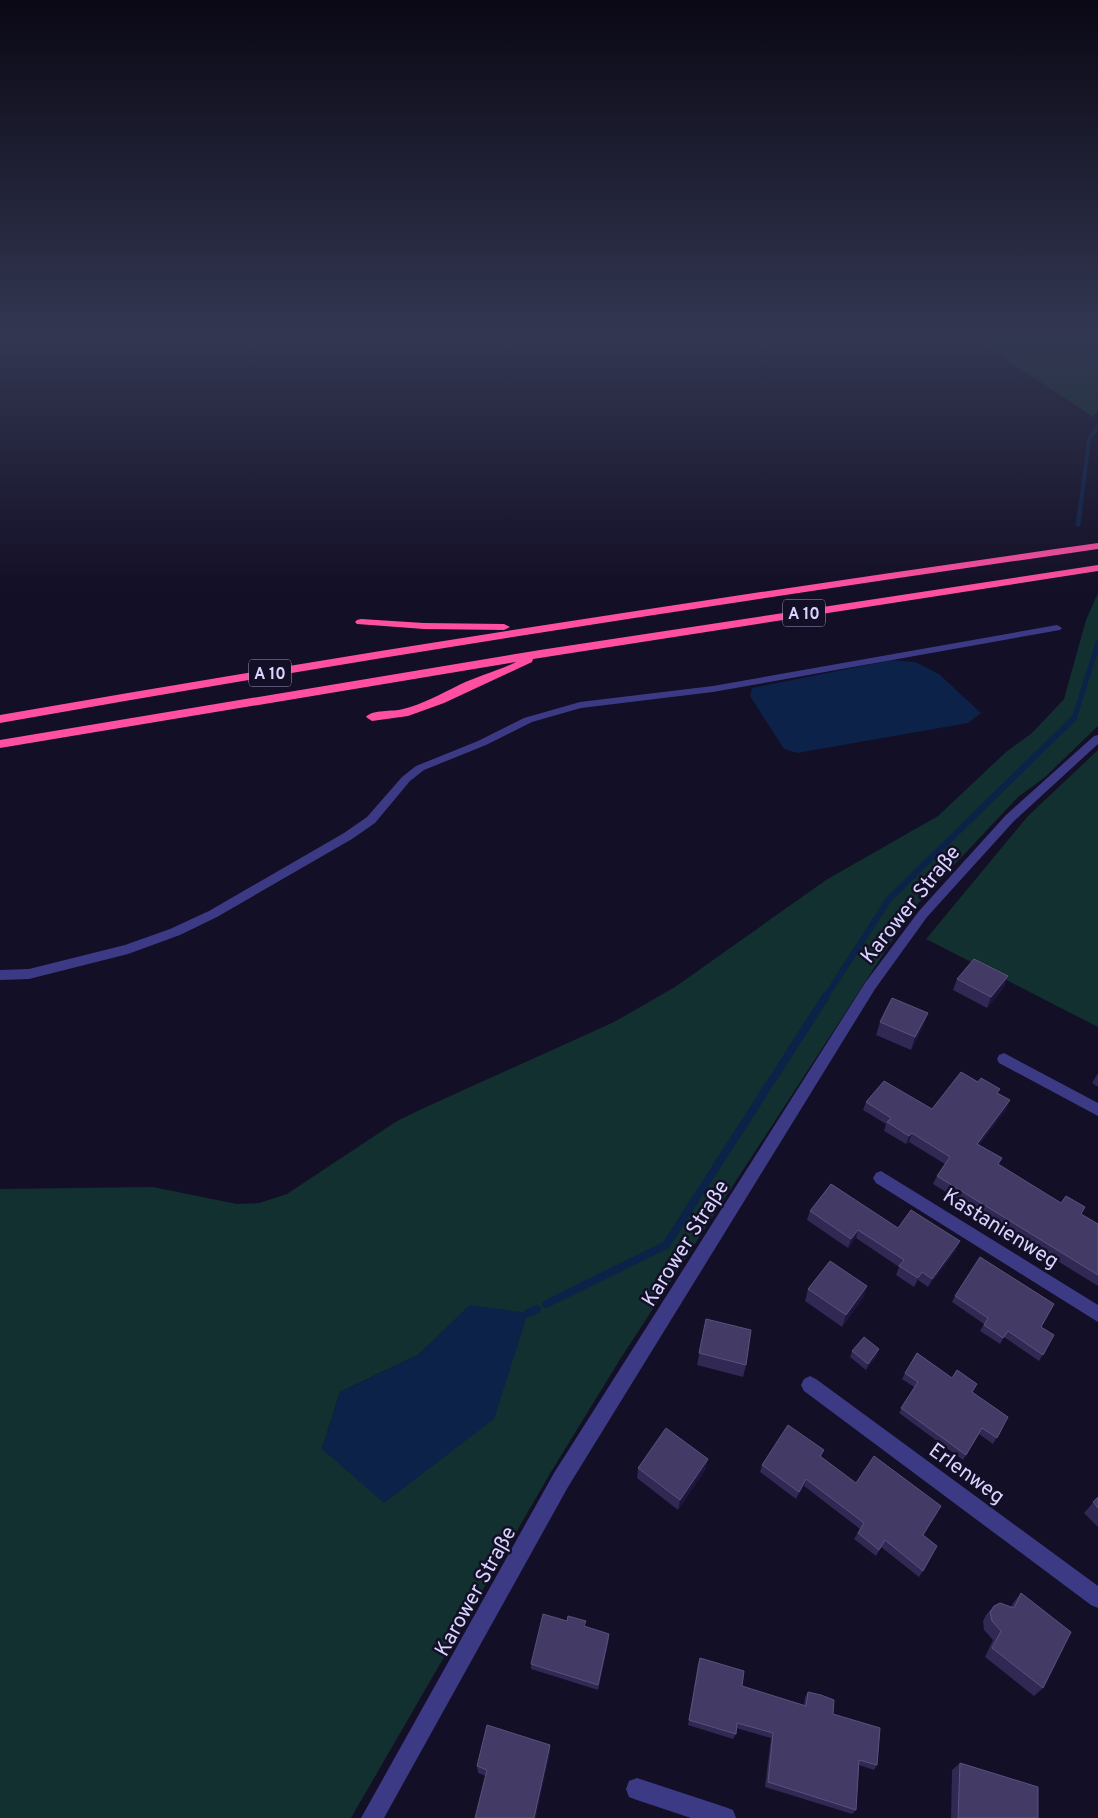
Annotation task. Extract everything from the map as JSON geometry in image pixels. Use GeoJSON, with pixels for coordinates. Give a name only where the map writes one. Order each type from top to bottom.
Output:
{"type":"FeatureCollection","features":[{"type":"Feature","properties":{"kind":"highway","name":"A 10"},"geometry":{"type":"LineString","coordinates":[[0,719],[541,628],[829,584],[1098,546]]}},
{"type":"Feature","properties":{"kind":"highway","name":"A 10"},"geometry":{"type":"LineString","coordinates":[[0,744],[540,654],[1098,568]]}},
{"type":"Feature","properties":{"kind":"highway"},"geometry":{"type":"LineString","coordinates":[[361,622],[424,626],[541,628]]}},
{"type":"Feature","properties":{"kind":"highway"},"geometry":{"type":"LineString","coordinates":[[372,718],[404,713],[440,700],[465,687],[503,673],[540,654]]}},
{"type":"Feature","properties":{"kind":"street"},"geometry":{"type":"LineString","coordinates":[[0,975],[28,974],[128,949],[174,932],[213,914],[348,836],[371,820],[406,779],[420,768],[482,743],[528,720],[580,705],[635,696],[674,695],[713,689],[1057,628]]}},
{"type":"Feature","properties":{"kind":"street","name":"Karower Straße"},"geometry":{"type":"LineString","coordinates":[[372,1818],[561,1480],[870,986],[923,914],[1010,818],[1098,738]]}},
{"type":"Feature","properties":{"kind":"street"},"geometry":{"type":"LineString","coordinates":[[1004,1059],[1098,1110]]}},
{"type":"Feature","properties":{"kind":"street","name":"Kastanienweg"},"geometry":{"type":"LineString","coordinates":[[880,1178],[1098,1314]]}},
{"type":"Feature","properties":{"kind":"street","name":"Erlenweg"},"geometry":{"type":"LineString","coordinates":[[810,1385],[1098,1598]]}},
{"type":"Feature","properties":{"kind":"street"},"geometry":{"type":"LineString","coordinates":[[637,1789],[725,1818]]}},
{"type":"Feature","properties":{"kind":"green space"},"geometry":{"type":"Polygon","coordinates":[[[1098,593],[1098,726],[1044,778],[1018,797],[912,910],[619,1361],[551,1472],[351,1818],[0,1818],[0,1189],[153,1187],[237,1204],[259,1203],[287,1194],[397,1121],[614,1022],[675,987],[826,880],[938,816],[1006,752],[1032,733],[1064,699],[1086,620],[1098,593]],[[470,1305],[418,1355],[340,1392],[322,1449],[470,1305]]]}},
{"type":"Feature","properties":{"kind":"green space"},"geometry":{"type":"Polygon","coordinates":[[[1098,750],[1098,1027],[926,939],[1028,816],[1098,750]]]}},
{"type":"Feature","properties":{"kind":"water"},"geometry":{"type":"Polygon","coordinates":[[[892,660],[915,662],[939,674],[981,713],[968,723],[797,753],[784,749],[750,696],[752,688],[892,660]]]}},
{"type":"Feature","properties":{"kind":"water"},"geometry":{"type":"Polygon","coordinates":[[[470,1305],[528,1313],[494,1419],[384,1503],[322,1449],[340,1392],[418,1355],[470,1305]]]}},
{"type":"Feature","properties":{"kind":"building"},"geometry":{"type":"Polygon","coordinates":[[[974,959],[1008,976],[991,997],[957,979],[974,959]]]}},
{"type":"Feature","properties":{"kind":"building"},"geometry":{"type":"Polygon","coordinates":[[[892,998],[928,1013],[915,1037],[880,1022],[892,998]]]}},
{"type":"Feature","properties":{"kind":"building"},"geometry":{"type":"Polygon","coordinates":[[[961,1072],[978,1082],[981,1078],[1000,1089],[997,1093],[1010,1100],[977,1144],[1002,1158],[998,1164],[1061,1203],[1066,1196],[1085,1207],[1081,1214],[1098,1224],[1098,1275],[937,1176],[950,1157],[912,1133],[909,1136],[887,1122],[891,1118],[866,1102],[884,1081],[932,1109],[961,1072]]]}},
{"type":"Feature","properties":{"kind":"building"},"geometry":{"type":"Polygon","coordinates":[[[831,1184],[898,1228],[911,1210],[960,1241],[932,1279],[922,1272],[918,1278],[899,1266],[904,1260],[858,1230],[851,1239],[810,1211],[831,1184]]]}},
{"type":"Feature","properties":{"kind":"building"},"geometry":{"type":"Polygon","coordinates":[[[980,1257],[1054,1304],[1041,1327],[1054,1335],[1043,1355],[1008,1331],[1003,1338],[984,1325],[988,1318],[955,1296],[980,1257]]]}},
{"type":"Feature","properties":{"kind":"building"},"geometry":{"type":"Polygon","coordinates":[[[830,1261],[867,1286],[846,1315],[808,1289],[830,1261]]]}},
{"type":"Feature","properties":{"kind":"building"},"geometry":{"type":"Polygon","coordinates":[[[706,1319],[751,1330],[746,1365],[699,1353],[706,1319]]]}},
{"type":"Feature","properties":{"kind":"building"},"geometry":{"type":"Polygon","coordinates":[[[864,1337],[879,1349],[868,1364],[852,1351],[864,1337]]]}},
{"type":"Feature","properties":{"kind":"building"},"geometry":{"type":"Polygon","coordinates":[[[917,1353],[952,1378],[957,1370],[977,1384],[972,1392],[1008,1417],[997,1438],[982,1428],[966,1455],[901,1408],[918,1382],[905,1373],[917,1353]]]}},
{"type":"Feature","properties":{"kind":"building"},"geometry":{"type":"Polygon","coordinates":[[[788,1425],[824,1450],[820,1456],[856,1483],[874,1456],[941,1506],[923,1535],[937,1546],[923,1571],[885,1540],[879,1550],[858,1533],[864,1523],[806,1479],[799,1492],[762,1465],[788,1425]]]}},
{"type":"Feature","properties":{"kind":"building"},"geometry":{"type":"Polygon","coordinates":[[[666,1428],[708,1459],[680,1500],[638,1468],[666,1428]]]}},
{"type":"Feature","properties":{"kind":"building"},"geometry":{"type":"Polygon","coordinates":[[[1098,1497],[1098,1508],[1093,1502],[1098,1497]]]}},
{"type":"Feature","properties":{"kind":"building"},"geometry":{"type":"Polygon","coordinates":[[[1021,1593],[1071,1632],[1043,1688],[992,1648],[1001,1631],[992,1621],[990,1612],[994,1606],[1000,1603],[1014,1608],[1021,1593]]]}},
{"type":"Feature","properties":{"kind":"building"},"geometry":{"type":"Polygon","coordinates":[[[543,1614],[567,1621],[568,1616],[586,1621],[584,1626],[609,1634],[598,1685],[531,1664],[543,1614]]]}},
{"type":"Feature","properties":{"kind":"building"},"geometry":{"type":"Polygon","coordinates":[[[700,1658],[744,1671],[742,1686],[806,1706],[808,1692],[821,1695],[834,1700],[833,1714],[880,1728],[877,1765],[859,1760],[856,1810],[768,1782],[773,1733],[737,1723],[736,1734],[689,1720],[700,1658]]]}},
{"type":"Feature","properties":{"kind":"building"},"geometry":{"type":"Polygon","coordinates":[[[487,1725],[550,1745],[534,1818],[475,1818],[487,1770],[477,1766],[487,1725]]]}},
{"type":"Feature","properties":{"kind":"building"},"geometry":{"type":"Polygon","coordinates":[[[960,1763],[1038,1787],[1038,1818],[958,1818],[960,1763]]]}},
{"type":"Feature","properties":{"kind":"waterway"},"geometry":{"type":"LineString","coordinates":[[1081,503],[1089,439],[1098,426]]}},
{"type":"Feature","properties":{"kind":"waterway"},"geometry":{"type":"LineString","coordinates":[[1078,524],[1081,502]]}},
{"type":"Feature","properties":{"kind":"waterway"},"geometry":{"type":"LineString","coordinates":[[1074,719],[1098,643]]}},
{"type":"Feature","properties":{"kind":"waterway"},"geometry":{"type":"LineString","coordinates":[[825,998],[889,899],[1074,718]]}},
{"type":"Feature","properties":{"kind":"waterway"},"geometry":{"type":"LineString","coordinates":[[546,1304],[666,1245],[826,996]]}},
{"type":"Feature","properties":{"kind":"waterway"},"geometry":{"type":"LineString","coordinates":[[528,1313],[537,1309]]}}]}
